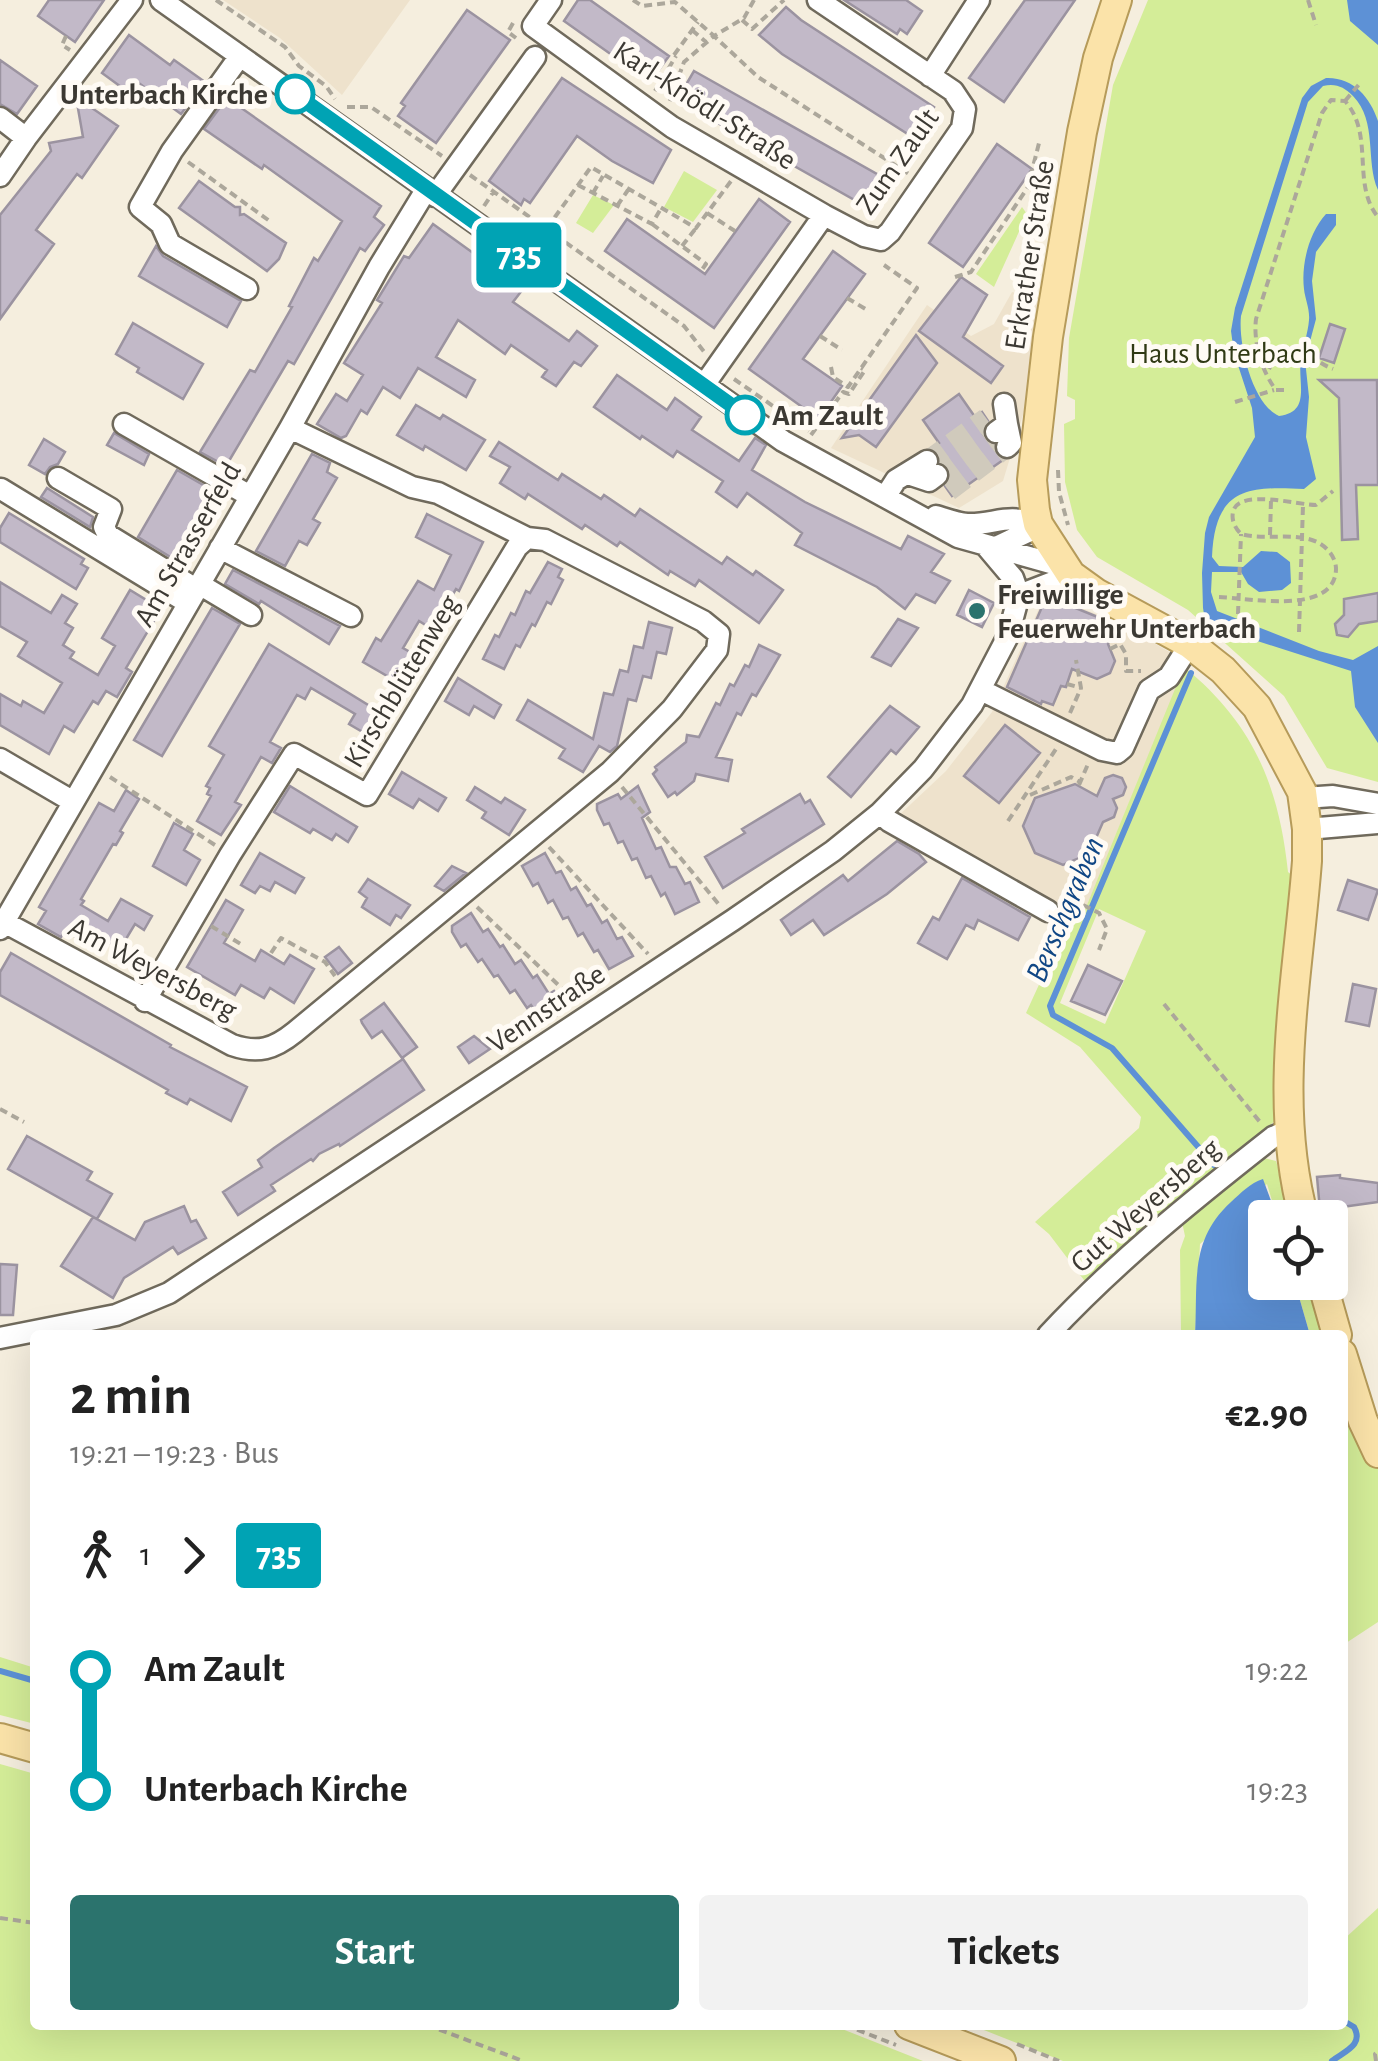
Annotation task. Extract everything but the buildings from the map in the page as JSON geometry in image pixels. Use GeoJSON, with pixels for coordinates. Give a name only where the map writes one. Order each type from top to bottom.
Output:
{"type":"FeatureCollection","features":[{"type":"Feature","properties":{"kind":"main road","name":"Erkrather Straße"},"geometry":{"type":"LineString","coordinates":[[1038,524],[1032,491],[1045,358],[1079,151],[1098,58],[1116,0]]}},
{"type":"Feature","properties":{"kind":"main road"},"geometry":{"type":"LineString","coordinates":[[1038,524],[1068,571],[1096,593],[1190,644],[1224,670],[1257,707],[1290,764],[1304,798],[1306,881],[1281,1134],[1299,1200]]}},
{"type":"Feature","properties":{"kind":"main road"},"geometry":{"type":"LineString","coordinates":[[1327,1300],[1336,1330]]}},
{"type":"Feature","properties":{"kind":"main road"},"geometry":{"type":"LineString","coordinates":[[1348,1374],[1362,1421],[1378,1453]]}},
{"type":"Feature","properties":{"kind":"main road"},"geometry":{"type":"LineString","coordinates":[[0,1738],[30,1747]]}},
{"type":"Feature","properties":{"kind":"main road"},"geometry":{"type":"LineString","coordinates":[[904,2036],[1001,2061]]}},
{"type":"Feature","properties":{"kind":"street"},"geometry":{"type":"LineString","coordinates":[[0,176],[132,0]]}},
{"type":"Feature","properties":{"kind":"street","name":"Karl-Knödl-Straße"},"geometry":{"type":"LineString","coordinates":[[551,0],[533,26],[663,120],[824,215]]}},
{"type":"Feature","properties":{"kind":"street"},"geometry":{"type":"LineString","coordinates":[[818,0],[930,76]]}},
{"type":"Feature","properties":{"kind":"street","name":"Zum Zault"},"geometry":{"type":"LineString","coordinates":[[704,385],[824,215],[864,236],[881,240],[890,232],[962,128],[965,109],[953,91],[930,76],[979,0]]}},
{"type":"Feature","properties":{"kind":"street"},"geometry":{"type":"LineString","coordinates":[[173,3],[430,193],[800,451],[958,537],[1068,571]]}},
{"type":"Feature","properties":{"kind":"street"},"geometry":{"type":"LineString","coordinates":[[240,56],[172,150],[140,207],[161,224],[170,244],[248,289]]}},
{"type":"Feature","properties":{"kind":"street","name":"Am Strasserfeld"},"geometry":{"type":"LineString","coordinates":[[2,926],[290,428],[378,267],[535,57]]}},
{"type":"Feature","properties":{"kind":"street"},"geometry":{"type":"LineString","coordinates":[[0,118],[26,138]]}},
{"type":"Feature","properties":{"kind":"street"},"geometry":{"type":"LineString","coordinates":[[124,424],[250,496]]}},
{"type":"Feature","properties":{"kind":"street"},"geometry":{"type":"LineString","coordinates":[[290,428],[412,487],[438,493],[528,538]]}},
{"type":"Feature","properties":{"kind":"street"},"geometry":{"type":"LineString","coordinates":[[886,497],[896,480],[908,474],[935,477]]}},
{"type":"Feature","properties":{"kind":"street"},"geometry":{"type":"LineString","coordinates":[[58,478],[111,509],[104,526],[113,539],[194,592]]}},
{"type":"Feature","properties":{"kind":"street"},"geometry":{"type":"LineString","coordinates":[[0,490],[194,592],[251,615]]}},
{"type":"Feature","properties":{"kind":"street"},"geometry":{"type":"LineString","coordinates":[[995,518],[1032,491]]}},
{"type":"Feature","properties":{"kind":"street"},"geometry":{"type":"LineString","coordinates":[[914,512],[968,524],[995,518],[1018,518],[1038,524],[1030,532],[992,546]]}},
{"type":"Feature","properties":{"kind":"street","name":"Am Weyersberg"},"geometry":{"type":"LineString","coordinates":[[2,926],[250,1051],[281,1044],[610,772],[672,708],[716,650],[719,634],[703,621],[546,540],[528,538]]}},
{"type":"Feature","properties":{"kind":"street","name":"Kirschblütenweg"},"geometry":{"type":"LineString","coordinates":[[145,1001],[294,754],[367,795],[517,547],[528,538]]}},
{"type":"Feature","properties":{"kind":"street"},"geometry":{"type":"LineString","coordinates":[[992,546],[1019,595],[1068,571]]}},
{"type":"Feature","properties":{"kind":"street"},"geometry":{"type":"LineString","coordinates":[[220,548],[351,616]]}},
{"type":"Feature","properties":{"kind":"street","name":"Vennstraße"},"geometry":{"type":"LineString","coordinates":[[40,1330],[116,1315],[169,1293],[833,851],[880,813],[924,769],[1008,636],[1019,595]]}},
{"type":"Feature","properties":{"kind":"street"},"geometry":{"type":"LineString","coordinates":[[970,696],[1117,752],[1123,748],[1150,690],[1169,676],[1190,644]]}},
{"type":"Feature","properties":{"kind":"street"},"geometry":{"type":"LineString","coordinates":[[0,759],[72,801]]}},
{"type":"Feature","properties":{"kind":"street"},"geometry":{"type":"LineString","coordinates":[[1304,798],[1333,796],[1378,804]]}},
{"type":"Feature","properties":{"kind":"street"},"geometry":{"type":"LineString","coordinates":[[880,813],[1048,911]]}},
{"type":"Feature","properties":{"kind":"street"},"geometry":{"type":"LineString","coordinates":[[1307,828],[1378,823]]}},
{"type":"Feature","properties":{"kind":"street","name":"Gut Weyersberg"},"geometry":{"type":"LineString","coordinates":[[1053,1330],[1167,1220],[1281,1134]]}},
{"type":"Feature","properties":{"kind":"street","name":"Vennstraße"},"geometry":{"type":"LineString","coordinates":[[0,1338],[30,1332]]}},
{"type":"Feature","properties":{"kind":"path"},"geometry":{"type":"LineString","coordinates":[[216,0],[286,47],[299,66],[326,86],[336,101],[349,108],[371,107],[684,326],[717,366],[812,433]]}},
{"type":"Feature","properties":{"kind":"path"},"geometry":{"type":"LineString","coordinates":[[633,0],[642,6],[676,2],[758,77],[924,184]]}},
{"type":"Feature","properties":{"kind":"path"},"geometry":{"type":"LineString","coordinates":[[663,120],[684,62],[714,36],[742,20],[754,0]]}},
{"type":"Feature","properties":{"kind":"path"},"geometry":{"type":"LineString","coordinates":[[742,20],[752,28],[784,0]]}},
{"type":"Feature","properties":{"kind":"path"},"geometry":{"type":"LineString","coordinates":[[1308,0],[1316,25]]}},
{"type":"Feature","properties":{"kind":"path"},"geometry":{"type":"LineString","coordinates":[[646,107],[698,22]]}},
{"type":"Feature","properties":{"kind":"path"},"geometry":{"type":"LineString","coordinates":[[692,30],[706,42]]}},
{"type":"Feature","properties":{"kind":"path"},"geometry":{"type":"LineString","coordinates":[[676,56],[684,62]]}},
{"type":"Feature","properties":{"kind":"path"},"geometry":{"type":"LineString","coordinates":[[1345,101],[1360,82]]}},
{"type":"Feature","properties":{"kind":"path"},"geometry":{"type":"LineString","coordinates":[[1276,390],[1257,345],[1256,320],[1322,113],[1331,100],[1345,101]]}},
{"type":"Feature","properties":{"kind":"path"},"geometry":{"type":"LineString","coordinates":[[1345,101],[1361,129],[1367,200],[1378,217]]}},
{"type":"Feature","properties":{"kind":"path"},"geometry":{"type":"LineString","coordinates":[[955,277],[972,272],[1028,188],[1039,143]]}},
{"type":"Feature","properties":{"kind":"path"},"geometry":{"type":"LineString","coordinates":[[172,150],[271,222]]}},
{"type":"Feature","properties":{"kind":"path"},"geometry":{"type":"LineString","coordinates":[[547,228],[591,166],[696,228]]}},
{"type":"Feature","properties":{"kind":"path"},"geometry":{"type":"LineString","coordinates":[[682,246],[738,166]]}},
{"type":"Feature","properties":{"kind":"path"},"geometry":{"type":"LineString","coordinates":[[593,193],[603,176]]}},
{"type":"Feature","properties":{"kind":"path"},"geometry":{"type":"LineString","coordinates":[[578,185],[652,224],[706,264],[700,271]]}},
{"type":"Feature","properties":{"kind":"path"},"geometry":{"type":"LineString","coordinates":[[617,206],[628,190]]}},
{"type":"Feature","properties":{"kind":"path"},"geometry":{"type":"LineString","coordinates":[[652,224],[662,208]]}},
{"type":"Feature","properties":{"kind":"path"},"geometry":{"type":"LineString","coordinates":[[707,213],[736,231]]}},
{"type":"Feature","properties":{"kind":"path"},"geometry":{"type":"LineString","coordinates":[[653,238],[660,230]]}},
{"type":"Feature","properties":{"kind":"path"},"geometry":{"type":"LineString","coordinates":[[831,367],[832,376],[848,387],[917,288],[884,265]]}},
{"type":"Feature","properties":{"kind":"path"},"geometry":{"type":"LineString","coordinates":[[848,298],[869,311]]}},
{"type":"Feature","properties":{"kind":"path"},"geometry":{"type":"LineString","coordinates":[[820,336],[842,350]]}},
{"type":"Feature","properties":{"kind":"path"},"geometry":{"type":"LineString","coordinates":[[1268,371],[1280,353],[1294,348],[1312,354],[1334,369]]}},
{"type":"Feature","properties":{"kind":"path"},"geometry":{"type":"LineString","coordinates":[[800,451],[844,392],[848,395],[865,370],[862,368]]}},
{"type":"Feature","properties":{"kind":"path"},"geometry":{"type":"LineString","coordinates":[[1235,402],[1284,390]]}},
{"type":"Feature","properties":{"kind":"path"},"geometry":{"type":"LineString","coordinates":[[1058,463],[1059,492],[1070,532]]}},
{"type":"Feature","properties":{"kind":"path"},"geometry":{"type":"LineString","coordinates":[[1238,614],[1241,534],[1233,518],[1236,506],[1247,499],[1316,505],[1333,491]]}},
{"type":"Feature","properties":{"kind":"path"},"geometry":{"type":"LineString","coordinates":[[1270,538],[1271,500]]}},
{"type":"Feature","properties":{"kind":"path"},"geometry":{"type":"LineString","coordinates":[[1299,632],[1303,505]]}},
{"type":"Feature","properties":{"kind":"path"},"geometry":{"type":"LineString","coordinates":[[1219,597],[1314,599],[1334,579],[1337,567],[1326,548],[1302,539],[1241,534]]}},
{"type":"Feature","properties":{"kind":"path"},"geometry":{"type":"LineString","coordinates":[[1110,648],[1120,644],[1126,654],[1126,671],[1158,671],[1169,676]]}},
{"type":"Feature","properties":{"kind":"path"},"geometry":{"type":"LineString","coordinates":[[1008,821],[1053,753],[1081,688],[1076,660]]}},
{"type":"Feature","properties":{"kind":"path"},"geometry":{"type":"LineString","coordinates":[[1067,684],[1081,688]]}},
{"type":"Feature","properties":{"kind":"path"},"geometry":{"type":"LineString","coordinates":[[93,766],[230,855]]}},
{"type":"Feature","properties":{"kind":"path"},"geometry":{"type":"LineString","coordinates":[[610,772],[715,900]]}},
{"type":"Feature","properties":{"kind":"path"},"geometry":{"type":"LineString","coordinates":[[1028,796],[1070,777],[1080,782]]}},
{"type":"Feature","properties":{"kind":"path"},"geometry":{"type":"LineString","coordinates":[[536,832],[642,948]]}},
{"type":"Feature","properties":{"kind":"path"},"geometry":{"type":"LineString","coordinates":[[462,894],[568,995]]}},
{"type":"Feature","properties":{"kind":"path"},"geometry":{"type":"LineString","coordinates":[[1084,905],[1099,913],[1108,929],[1100,950]]}},
{"type":"Feature","properties":{"kind":"path"},"geometry":{"type":"LineString","coordinates":[[194,916],[244,946]]}},
{"type":"Feature","properties":{"kind":"path"},"geometry":{"type":"LineString","coordinates":[[271,953],[281,938],[306,949],[325,962],[346,990]]}},
{"type":"Feature","properties":{"kind":"path"},"geometry":{"type":"LineString","coordinates":[[1164,1004],[1281,1134]]}},
{"type":"Feature","properties":{"kind":"path"},"geometry":{"type":"LineString","coordinates":[[0,1109],[24,1122]]}},
{"type":"Feature","properties":{"kind":"path"},"geometry":{"type":"LineString","coordinates":[[0,1918],[30,1922]]}},
{"type":"Feature","properties":{"kind":"path"},"geometry":{"type":"LineString","coordinates":[[440,2030],[523,2061]]}},
{"type":"Feature","properties":{"kind":"path"},"geometry":{"type":"LineString","coordinates":[[872,2030],[904,2036]]}},
{"type":"Feature","properties":{"kind":"path"},"geometry":{"type":"LineString","coordinates":[[1376,2061],[1378,2052]]}},
{"type":"Feature","properties":{"kind":"shaded area"},"geometry":{"type":"Polygon","coordinates":[[[223,0],[410,0],[342,95],[280,38],[223,0]]]}},
{"type":"Feature","properties":{"kind":"shaded area"},"geometry":{"type":"Polygon","coordinates":[[[1012,292],[1040,298],[1025,408],[1003,481],[959,508],[831,448],[927,305],[971,336],[994,324],[1012,292]]]}},
{"type":"Feature","properties":{"kind":"shaded area"},"geometry":{"type":"Polygon","coordinates":[[[1046,593],[1122,625],[1187,662],[1080,922],[895,819],[946,771],[992,712],[1046,593]]]}},
{"type":"Feature","properties":{"kind":"green space","name":"Haus Unterbach"},"geometry":{"type":"Polygon","coordinates":[[[1148,0],[1378,0],[1378,782],[1327,768],[1284,696],[1188,610],[1097,557],[1077,530],[1065,482],[1064,424],[1075,419],[1075,400],[1067,396],[1069,338],[1113,85],[1148,0]]]}},
{"type":"Feature","properties":{"kind":"green space"},"geometry":{"type":"Polygon","coordinates":[[[684,171],[717,190],[693,222],[664,207],[684,171]]]}},
{"type":"Feature","properties":{"kind":"green space"},"geometry":{"type":"Polygon","coordinates":[[[593,195],[614,205],[593,233],[576,223],[593,195]]]}},
{"type":"Feature","properties":{"kind":"green space"},"geometry":{"type":"Polygon","coordinates":[[[1022,207],[1027,214],[994,287],[976,274],[1022,207]]]}},
{"type":"Feature","properties":{"kind":"green space"},"geometry":{"type":"Polygon","coordinates":[[[1184,667],[1228,711],[1258,758],[1278,812],[1288,872],[1292,875],[1276,1120],[1087,1284],[1049,1234],[1035,1222],[1139,1128],[1141,1117],[1080,1047],[1026,1013],[1070,917],[1080,922],[1184,667]],[[1099,909],[1060,1003],[1105,1024],[1146,931],[1099,909]]]}},
{"type":"Feature","properties":{"kind":"green space"},"geometry":{"type":"Polygon","coordinates":[[[1264,1158],[1276,1161],[1288,1200],[1272,1200],[1267,1184],[1200,1244],[1195,1330],[1181,1330],[1180,1250],[1185,1236],[1182,1222],[1246,1168],[1264,1158]]]}},
{"type":"Feature","properties":{"kind":"green space"},"geometry":{"type":"Polygon","coordinates":[[[1300,1300],[1314,1300],[1322,1330],[1309,1330],[1300,1300]]]}},
{"type":"Feature","properties":{"kind":"green space"},"geometry":{"type":"Polygon","coordinates":[[[1348,1412],[1378,1468],[1378,1622],[1348,1642],[1348,1412]]]}},
{"type":"Feature","properties":{"kind":"green space"},"geometry":{"type":"Polygon","coordinates":[[[0,1657],[30,1666],[30,1723],[0,1715],[0,1657]]]}},
{"type":"Feature","properties":{"kind":"green space"},"geometry":{"type":"Polygon","coordinates":[[[0,1764],[30,1773],[30,2030],[845,2030],[923,2061],[0,2061],[0,1764]]]}},
{"type":"Feature","properties":{"kind":"green space"},"geometry":{"type":"Polygon","coordinates":[[[1378,1908],[1378,2061],[1063,2061],[984,2030],[1348,2030],[1348,1935],[1378,1908]]]}},
{"type":"Feature","properties":{"kind":"water"},"geometry":{"type":"Polygon","coordinates":[[[1347,0],[1378,0],[1378,45],[1350,21],[1347,0]]]}},
{"type":"Feature","properties":{"kind":"water"},"geometry":{"type":"Polygon","coordinates":[[[1326,78],[1352,85],[1375,112],[1378,190],[1361,106],[1343,88],[1323,86],[1308,102],[1241,316],[1245,356],[1254,386],[1269,409],[1279,416],[1289,413],[1296,409],[1301,395],[1301,359],[1309,320],[1303,279],[1305,259],[1315,230],[1326,214],[1336,214],[1336,225],[1316,252],[1312,281],[1316,319],[1305,360],[1309,397],[1306,437],[1316,479],[1304,489],[1266,489],[1238,496],[1227,504],[1214,534],[1212,557],[1219,566],[1243,567],[1261,551],[1277,552],[1290,562],[1291,583],[1282,590],[1259,592],[1241,572],[1212,572],[1211,592],[1217,611],[1319,651],[1353,660],[1378,646],[1378,743],[1355,707],[1351,671],[1214,627],[1205,620],[1203,608],[1202,573],[1209,517],[1255,437],[1252,408],[1234,353],[1231,331],[1235,308],[1302,98],[1311,86],[1326,78]]]}},
{"type":"Feature","properties":{"kind":"water"},"geometry":{"type":"Polygon","coordinates":[[[1263,1179],[1271,1200],[1248,1200],[1248,1300],[1300,1300],[1309,1330],[1195,1330],[1202,1247],[1218,1216],[1263,1179]]]}},
{"type":"Feature","properties":{"kind":"waterway","name":"Berschgraben"},"geometry":{"type":"LineString","coordinates":[[1191,673],[1050,1006],[1053,1015],[1112,1048],[1214,1165]]}},
{"type":"Feature","properties":{"kind":"waterway"},"geometry":{"type":"LineString","coordinates":[[0,1671],[30,1680]]}},
{"type":"Feature","properties":{"kind":"waterway","name":"Berschgraben"},"geometry":{"type":"LineString","coordinates":[[1332,2061],[1355,2043],[1354,2027],[1348,2024]]}},
{"type":"Feature","properties":{"kind":"tunnel"},"geometry":{"type":"LineString","coordinates":[[927,461],[986,418]]}},
{"type":"Feature","properties":{"kind":"tunnel"},"geometry":{"type":"LineString","coordinates":[[937,475],[996,432]]}},
{"type":"Feature","properties":{"kind":"tunnel"},"geometry":{"type":"LineString","coordinates":[[949,491],[1007,447]]}},
{"type":"Feature","properties":{"kind":"bus line","name":"735"},"geometry":{"type":"LineString","coordinates":[[295,94],[745,415]]}},
{"type":"Feature","properties":{"kind":"place","name":"Unterbach Kirche"},"geometry":{"type":"Point","coordinates":[295,94]}},
{"type":"Feature","properties":{"kind":"place","name":"Am Zault"},"geometry":{"type":"Point","coordinates":[745,415]}},
{"type":"Feature","properties":{"kind":"place","name":"Freiwillige Feuerwehr Unterbach"},"geometry":{"type":"Point","coordinates":[977,611]}}]}
